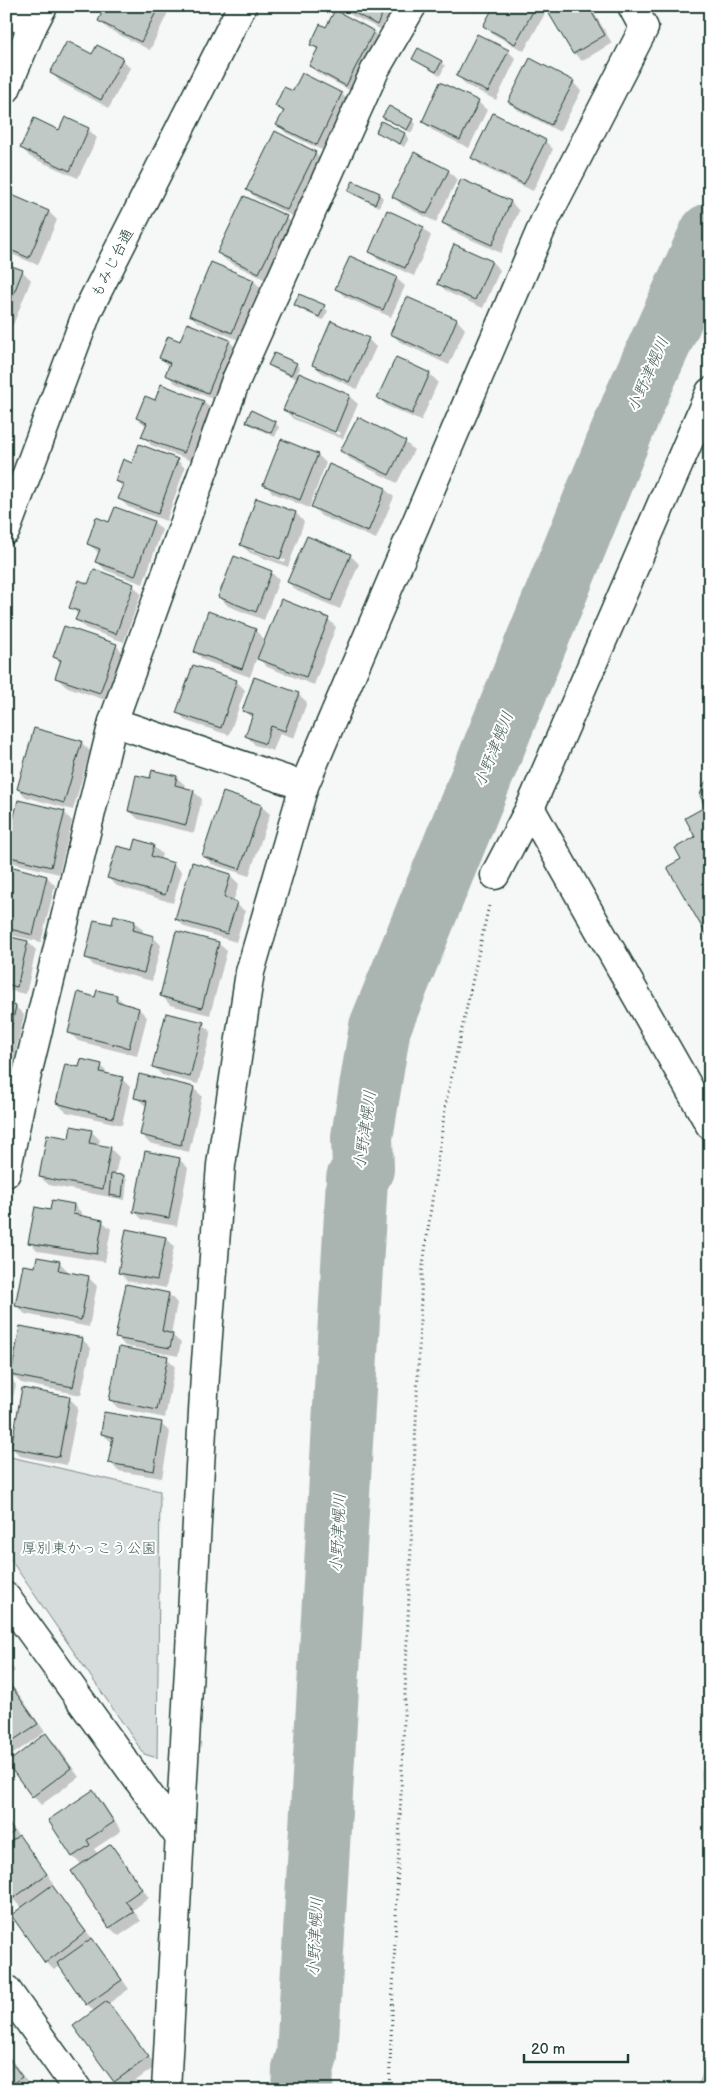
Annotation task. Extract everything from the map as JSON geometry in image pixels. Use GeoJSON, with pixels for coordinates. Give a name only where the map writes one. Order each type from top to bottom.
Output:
{"type":"FeatureCollection","features":[{"type":"Feature","properties":{"kind":"street","name":"もみじ台通"},"geometry":{"type":"LineString","coordinates":[[6,530],[88,310],[242,6]]}},
{"type":"Feature","properties":{"kind":"street"},"geometry":{"type":"LineString","coordinates":[[6,1173],[22,1095],[113,722],[236,380],[376,68],[412,6]]}},
{"type":"Feature","properties":{"kind":"street"},"geometry":{"type":"LineString","coordinates":[[166,2090],[205,1375],[221,1165],[250,972],[304,786],[546,218],[644,28],[632,6]]}},
{"type":"Feature","properties":{"kind":"street"},"geometry":{"type":"LineString","coordinates":[[6,12],[38,16],[6,89]]}},
{"type":"Feature","properties":{"kind":"street"},"geometry":{"type":"LineString","coordinates":[[495,875],[530,808],[710,392]]}},
{"type":"Feature","properties":{"kind":"street"},"geometry":{"type":"LineString","coordinates":[[113,722],[304,786]]}},
{"type":"Feature","properties":{"kind":"street"},"geometry":{"type":"LineString","coordinates":[[530,808],[710,1125]]}},
{"type":"Feature","properties":{"kind":"street"},"geometry":{"type":"LineString","coordinates":[[6,1597],[180,1838]]}},
{"type":"Feature","properties":{"kind":"street"},"geometry":{"type":"LineString","coordinates":[[6,1989],[78,2090]]}},
{"type":"Feature","properties":{"kind":"path"},"geometry":{"type":"LineString","coordinates":[[389,2090],[422,1272],[446,1102],[495,875]]}},
{"type":"Feature","properties":{"kind":"green space","name":"厚別東かっこう公園"},"geometry":{"type":"Polygon","coordinates":[[[6,1456],[160,1491],[157,1758],[144,1754],[6,1553],[6,1456]]]}},
{"type":"Feature","properties":{"kind":"green space"},"geometry":{"type":"Polygon","coordinates":[[[710,1741],[710,1857],[705,1830],[702,1773],[710,1741]]]}},
{"type":"Feature","properties":{"kind":"green space"},"geometry":{"type":"Polygon","coordinates":[[[710,2051],[710,2090],[695,2090],[701,2080],[710,2051]]]}},
{"type":"Feature","properties":{"kind":"building"},"geometry":{"type":"Polygon","coordinates":[[[105,6],[159,6],[141,42],[98,21],[105,6]]]}},
{"type":"Feature","properties":{"kind":"building"},"geometry":{"type":"Polygon","coordinates":[[[342,6],[386,6],[377,25],[342,6]]]}},
{"type":"Feature","properties":{"kind":"building"},"geometry":{"type":"Polygon","coordinates":[[[494,6],[536,6],[515,44],[483,26],[494,6]]]}},
{"type":"Feature","properties":{"kind":"building"},"geometry":{"type":"Polygon","coordinates":[[[558,6],[588,6],[605,35],[573,54],[548,12],[558,6]]]}},
{"type":"Feature","properties":{"kind":"building"},"geometry":{"type":"Polygon","coordinates":[[[335,10],[374,31],[346,86],[309,66],[318,48],[310,45],[320,24],[326,27],[335,10]]]}},
{"type":"Feature","properties":{"kind":"building"},"geometry":{"type":"Polygon","coordinates":[[[477,34],[509,50],[488,92],[456,76],[477,34]]]}},
{"type":"Feature","properties":{"kind":"building"},"geometry":{"type":"Polygon","coordinates":[[[67,41],[92,54],[97,45],[123,58],[101,100],[50,73],[67,41]]]}},
{"type":"Feature","properties":{"kind":"building"},"geometry":{"type":"Polygon","coordinates":[[[418,48],[442,61],[436,72],[412,59],[418,48]]]}},
{"type":"Feature","properties":{"kind":"building"},"geometry":{"type":"Polygon","coordinates":[[[530,58],[574,81],[551,125],[508,102],[530,58]]]}},
{"type":"Feature","properties":{"kind":"building"},"geometry":{"type":"Polygon","coordinates":[[[302,73],[342,93],[317,145],[276,125],[284,111],[275,106],[284,87],[293,91],[302,73]]]}},
{"type":"Feature","properties":{"kind":"building"},"geometry":{"type":"Polygon","coordinates":[[[440,82],[479,101],[460,140],[422,122],[440,82]]]}},
{"type":"Feature","properties":{"kind":"building"},"geometry":{"type":"Polygon","coordinates":[[[389,106],[413,119],[407,130],[382,117],[389,106]]]}},
{"type":"Feature","properties":{"kind":"building"},"geometry":{"type":"Polygon","coordinates":[[[493,113],[546,140],[524,184],[471,158],[493,113]]]}},
{"type":"Feature","properties":{"kind":"building"},"geometry":{"type":"Polygon","coordinates":[[[65,117],[89,128],[70,171],[20,148],[34,118],[59,130],[65,117]]]}},
{"type":"Feature","properties":{"kind":"building"},"geometry":{"type":"Polygon","coordinates":[[[381,121],[405,133],[400,144],[376,132],[381,121]]]}},
{"type":"Feature","properties":{"kind":"building"},"geometry":{"type":"Polygon","coordinates":[[[275,131],[316,152],[287,210],[246,190],[275,131]]]}},
{"type":"Feature","properties":{"kind":"building"},"geometry":{"type":"Polygon","coordinates":[[[414,152],[449,170],[427,214],[392,197],[414,152]]]}},
{"type":"Feature","properties":{"kind":"building"},"geometry":{"type":"Polygon","coordinates":[[[461,179],[511,201],[492,245],[442,223],[461,179]]]}},
{"type":"Feature","properties":{"kind":"building"},"geometry":{"type":"Polygon","coordinates":[[[353,181],[380,193],[375,204],[348,191],[353,181]]]}},
{"type":"Feature","properties":{"kind":"building"},"geometry":{"type":"Polygon","coordinates":[[[12,195],[49,211],[29,258],[6,248],[6,208],[12,195]]]}},
{"type":"Feature","properties":{"kind":"building"},"geometry":{"type":"Polygon","coordinates":[[[244,196],[287,216],[259,273],[217,253],[244,196]]]}},
{"type":"Feature","properties":{"kind":"building"},"geometry":{"type":"Polygon","coordinates":[[[387,210],[424,227],[405,268],[369,252],[387,210]]]}},
{"type":"Feature","properties":{"kind":"building"},"geometry":{"type":"Polygon","coordinates":[[[454,244],[492,261],[475,300],[437,284],[454,244]]]}},
{"type":"Feature","properties":{"kind":"building"},"geometry":{"type":"Polygon","coordinates":[[[350,256],[397,277],[383,310],[335,289],[350,256]]]}},
{"type":"Feature","properties":{"kind":"building"},"geometry":{"type":"Polygon","coordinates":[[[211,262],[254,280],[232,333],[189,315],[211,262]]]}},
{"type":"Feature","properties":{"kind":"building"},"geometry":{"type":"Polygon","coordinates":[[[6,264],[23,270],[6,313],[6,264]]]}},
{"type":"Feature","properties":{"kind":"building"},"geometry":{"type":"Polygon","coordinates":[[[299,294],[325,305],[319,317],[294,305],[299,294]]]}},
{"type":"Feature","properties":{"kind":"building"},"geometry":{"type":"Polygon","coordinates":[[[407,297],[457,319],[441,357],[390,334],[407,297]]]}},
{"type":"Feature","properties":{"kind":"building"},"geometry":{"type":"Polygon","coordinates":[[[331,321],[369,338],[349,382],[312,365],[331,321]]]}},
{"type":"Feature","properties":{"kind":"building"},"geometry":{"type":"Polygon","coordinates":[[[187,323],[230,340],[208,393],[165,375],[170,363],[159,358],[168,336],[180,341],[187,323]]]}},
{"type":"Feature","properties":{"kind":"building"},"geometry":{"type":"Polygon","coordinates":[[[274,353],[297,363],[291,375],[268,365],[274,353]]]}},
{"type":"Feature","properties":{"kind":"building"},"geometry":{"type":"Polygon","coordinates":[[[396,357],[430,373],[412,414],[377,398],[396,357]]]}},
{"type":"Feature","properties":{"kind":"building"},"geometry":{"type":"Polygon","coordinates":[[[299,373],[350,395],[335,432],[283,410],[299,373]]]}},
{"type":"Feature","properties":{"kind":"building"},"geometry":{"type":"Polygon","coordinates":[[[161,384],[204,401],[184,453],[141,437],[147,423],[136,418],[145,396],[155,400],[161,384]]]}},
{"type":"Feature","properties":{"kind":"building"},"geometry":{"type":"Polygon","coordinates":[[[251,410],[276,422],[271,433],[246,422],[251,410]]]}},
{"type":"Feature","properties":{"kind":"building"},"geometry":{"type":"Polygon","coordinates":[[[358,417],[406,441],[389,475],[340,451],[358,417]]]}},
{"type":"Feature","properties":{"kind":"building"},"geometry":{"type":"Polygon","coordinates":[[[281,439],[318,454],[300,500],[263,485],[281,439]]]}},
{"type":"Feature","properties":{"kind":"building"},"geometry":{"type":"Polygon","coordinates":[[[139,444],[178,459],[158,514],[118,499],[124,484],[115,481],[123,459],[132,463],[139,444]]]}},
{"type":"Feature","properties":{"kind":"building"},"geometry":{"type":"Polygon","coordinates":[[[329,464],[386,488],[368,532],[311,507],[329,464]]]}},
{"type":"Feature","properties":{"kind":"building"},"geometry":{"type":"Polygon","coordinates":[[[256,498],[296,512],[280,559],[240,545],[256,498]]]}},
{"type":"Feature","properties":{"kind":"building"},"geometry":{"type":"Polygon","coordinates":[[[115,507],[154,521],[135,576],[95,562],[100,549],[87,544],[96,517],[109,522],[115,507]]]}},
{"type":"Feature","properties":{"kind":"building"},"geometry":{"type":"Polygon","coordinates":[[[307,536],[351,554],[331,601],[287,582],[307,536]]]}},
{"type":"Feature","properties":{"kind":"building"},"geometry":{"type":"Polygon","coordinates":[[[234,556],[272,571],[256,612],[218,597],[234,556]]]}},
{"type":"Feature","properties":{"kind":"building"},"geometry":{"type":"Polygon","coordinates":[[[94,569],[134,584],[116,634],[75,620],[79,611],[69,608],[79,580],[88,584],[94,569]]]}},
{"type":"Feature","properties":{"kind":"building"},"geometry":{"type":"Polygon","coordinates":[[[281,599],[329,618],[306,677],[257,659],[281,599]]]}},
{"type":"Feature","properties":{"kind":"building"},"geometry":{"type":"Polygon","coordinates":[[[208,611],[256,629],[242,669],[194,652],[208,611]]]}},
{"type":"Feature","properties":{"kind":"building"},"geometry":{"type":"Polygon","coordinates":[[[64,626],[117,644],[100,693],[55,678],[61,660],[53,657],[64,626]]]}},
{"type":"Feature","properties":{"kind":"building"},"geometry":{"type":"Polygon","coordinates":[[[193,665],[237,680],[221,728],[176,713],[193,665]]]}},
{"type":"Feature","properties":{"kind":"building"},"geometry":{"type":"Polygon","coordinates":[[[254,677],[299,693],[285,731],[271,726],[265,744],[245,736],[253,714],[242,711],[254,677]]]}},
{"type":"Feature","properties":{"kind":"building"},"geometry":{"type":"Polygon","coordinates":[[[34,728],[82,741],[64,803],[17,789],[34,728]]]}},
{"type":"Feature","properties":{"kind":"building"},"geometry":{"type":"Polygon","coordinates":[[[152,770],[177,776],[175,785],[194,790],[186,825],[128,811],[136,775],[150,778],[152,770]]]}},
{"type":"Feature","properties":{"kind":"building"},"geometry":{"type":"Polygon","coordinates":[[[710,777],[710,941],[667,867],[681,859],[675,848],[695,837],[685,818],[705,807],[700,795],[704,784],[710,777]]]}},
{"type":"Feature","properties":{"kind":"building"},"geometry":{"type":"Polygon","coordinates":[[[223,792],[262,805],[240,869],[202,856],[223,792]]]}},
{"type":"Feature","properties":{"kind":"building"},"geometry":{"type":"Polygon","coordinates":[[[18,800],[65,811],[51,867],[6,856],[18,800]]]}},
{"type":"Feature","properties":{"kind":"building"},"geometry":{"type":"Polygon","coordinates":[[[136,839],[154,845],[151,856],[174,863],[165,895],[107,878],[117,846],[133,850],[136,839]]]}},
{"type":"Feature","properties":{"kind":"building"},"geometry":{"type":"Polygon","coordinates":[[[192,862],[231,874],[224,897],[237,902],[227,934],[175,919],[192,862]]]}},
{"type":"Feature","properties":{"kind":"building"},"geometry":{"type":"Polygon","coordinates":[[[6,865],[47,876],[33,935],[6,928],[6,865]]]}},
{"type":"Feature","properties":{"kind":"building"},"geometry":{"type":"Polygon","coordinates":[[[114,915],[135,921],[133,930],[154,936],[144,973],[85,958],[94,920],[112,924],[114,915]]]}},
{"type":"Feature","properties":{"kind":"building"},"geometry":{"type":"Polygon","coordinates":[[[176,931],[219,942],[202,1008],[160,996],[176,931]]]}},
{"type":"Feature","properties":{"kind":"building"},"geometry":{"type":"Polygon","coordinates":[[[6,936],[28,941],[17,987],[6,984],[6,936]]]}},
{"type":"Feature","properties":{"kind":"building"},"geometry":{"type":"Polygon","coordinates":[[[97,990],[117,995],[116,1001],[139,1008],[129,1048],[68,1033],[78,992],[95,997],[97,990]]]}},
{"type":"Feature","properties":{"kind":"building"},"geometry":{"type":"Polygon","coordinates":[[[6,1003],[16,1006],[6,1050],[6,1003]]]}},
{"type":"Feature","properties":{"kind":"building"},"geometry":{"type":"Polygon","coordinates":[[[166,1013],[204,1022],[190,1077],[152,1067],[166,1013]]]}},
{"type":"Feature","properties":{"kind":"building"},"geometry":{"type":"Polygon","coordinates":[[[81,1059],[102,1064],[100,1072],[123,1077],[113,1118],[56,1103],[65,1064],[79,1067],[81,1059]]]}},
{"type":"Feature","properties":{"kind":"building"},"geometry":{"type":"Polygon","coordinates":[[[139,1074],[194,1087],[181,1145],[140,1135],[147,1101],[134,1098],[139,1074]]]}},
{"type":"Feature","properties":{"kind":"building"},"geometry":{"type":"Polygon","coordinates":[[[71,1126],[92,1130],[89,1143],[111,1147],[103,1189],[39,1177],[47,1134],[69,1138],[71,1126]]]}},
{"type":"Feature","properties":{"kind":"building"},"geometry":{"type":"Polygon","coordinates":[[[145,1151],[180,1158],[169,1218],[133,1212],[145,1151]]]}},
{"type":"Feature","properties":{"kind":"building"},"geometry":{"type":"Polygon","coordinates":[[[111,1174],[124,1175],[122,1197],[109,1195],[111,1174]]]}},
{"type":"Feature","properties":{"kind":"building"},"geometry":{"type":"Polygon","coordinates":[[[52,1200],[74,1204],[73,1214],[103,1220],[97,1254],[28,1243],[35,1207],[50,1210],[52,1200]]]}},
{"type":"Feature","properties":{"kind":"building"},"geometry":{"type":"Polygon","coordinates":[[[126,1229],[166,1237],[157,1280],[118,1273],[126,1229]]]}},
{"type":"Feature","properties":{"kind":"building"},"geometry":{"type":"Polygon","coordinates":[[[37,1257],[60,1261],[58,1270],[89,1276],[81,1320],[15,1306],[23,1265],[35,1267],[37,1257]]]}},
{"type":"Feature","properties":{"kind":"building"},"geometry":{"type":"Polygon","coordinates":[[[126,1284],[169,1293],[162,1331],[173,1334],[170,1348],[115,1338],[126,1284]]]}},
{"type":"Feature","properties":{"kind":"building"},"geometry":{"type":"Polygon","coordinates":[[[20,1326],[83,1338],[73,1387],[11,1375],[20,1326]]]}},
{"type":"Feature","properties":{"kind":"building"},"geometry":{"type":"Polygon","coordinates":[[[119,1347],[168,1356],[157,1410],[109,1400],[119,1347]]]}},
{"type":"Feature","properties":{"kind":"building"},"geometry":{"type":"Polygon","coordinates":[[[6,1378],[12,1379],[9,1393],[6,1393],[6,1378]]]}},
{"type":"Feature","properties":{"kind":"building"},"geometry":{"type":"Polygon","coordinates":[[[22,1388],[70,1397],[59,1457],[11,1448],[22,1388]]]}},
{"type":"Feature","properties":{"kind":"building"},"geometry":{"type":"Polygon","coordinates":[[[104,1412],[162,1422],[154,1471],[108,1463],[113,1437],[101,1434],[104,1412]]]}},
{"type":"Feature","properties":{"kind":"building"},"geometry":{"type":"Polygon","coordinates":[[[9,1683],[38,1724],[6,1745],[6,1685],[9,1683]]]}},
{"type":"Feature","properties":{"kind":"building"},"geometry":{"type":"Polygon","coordinates":[[[46,1733],[71,1768],[32,1797],[7,1763],[46,1733]]]}},
{"type":"Feature","properties":{"kind":"building"},"geometry":{"type":"Polygon","coordinates":[[[93,1790],[114,1822],[87,1840],[90,1845],[72,1857],[48,1820],[93,1790]]]}},
{"type":"Feature","properties":{"kind":"building"},"geometry":{"type":"Polygon","coordinates":[[[6,1820],[14,1832],[6,1837],[6,1820]]]}},
{"type":"Feature","properties":{"kind":"building"},"geometry":{"type":"Polygon","coordinates":[[[19,1835],[47,1874],[11,1900],[6,1893],[6,1845],[19,1835]]]}},
{"type":"Feature","properties":{"kind":"building"},"geometry":{"type":"Polygon","coordinates":[[[111,1844],[142,1889],[125,1901],[134,1912],[109,1928],[71,1871],[111,1844]]]}},
{"type":"Feature","properties":{"kind":"building"},"geometry":{"type":"Polygon","coordinates":[[[52,1885],[86,1932],[45,1963],[11,1915],[52,1885]]]}},
{"type":"Feature","properties":{"kind":"building"},"geometry":{"type":"Polygon","coordinates":[[[92,1938],[122,1980],[86,2005],[57,1963],[92,1938]]]}},
{"type":"Feature","properties":{"kind":"building"},"geometry":{"type":"Polygon","coordinates":[[[107,2001],[149,2057],[114,2082],[73,2026],[107,2001]]]}},
{"type":"Feature","properties":{"kind":"building"},"geometry":{"type":"Polygon","coordinates":[[[6,2054],[22,2077],[6,2088],[6,2054]]]}},
{"type":"Feature","properties":{"kind":"waterway","name":"小野津幌川"},"geometry":{"type":"LineString","coordinates":[[302,2090],[303,2069],[307,2056],[357,1179],[363,1169],[362,1137],[380,1027],[636,397],[710,234]]}}]}
